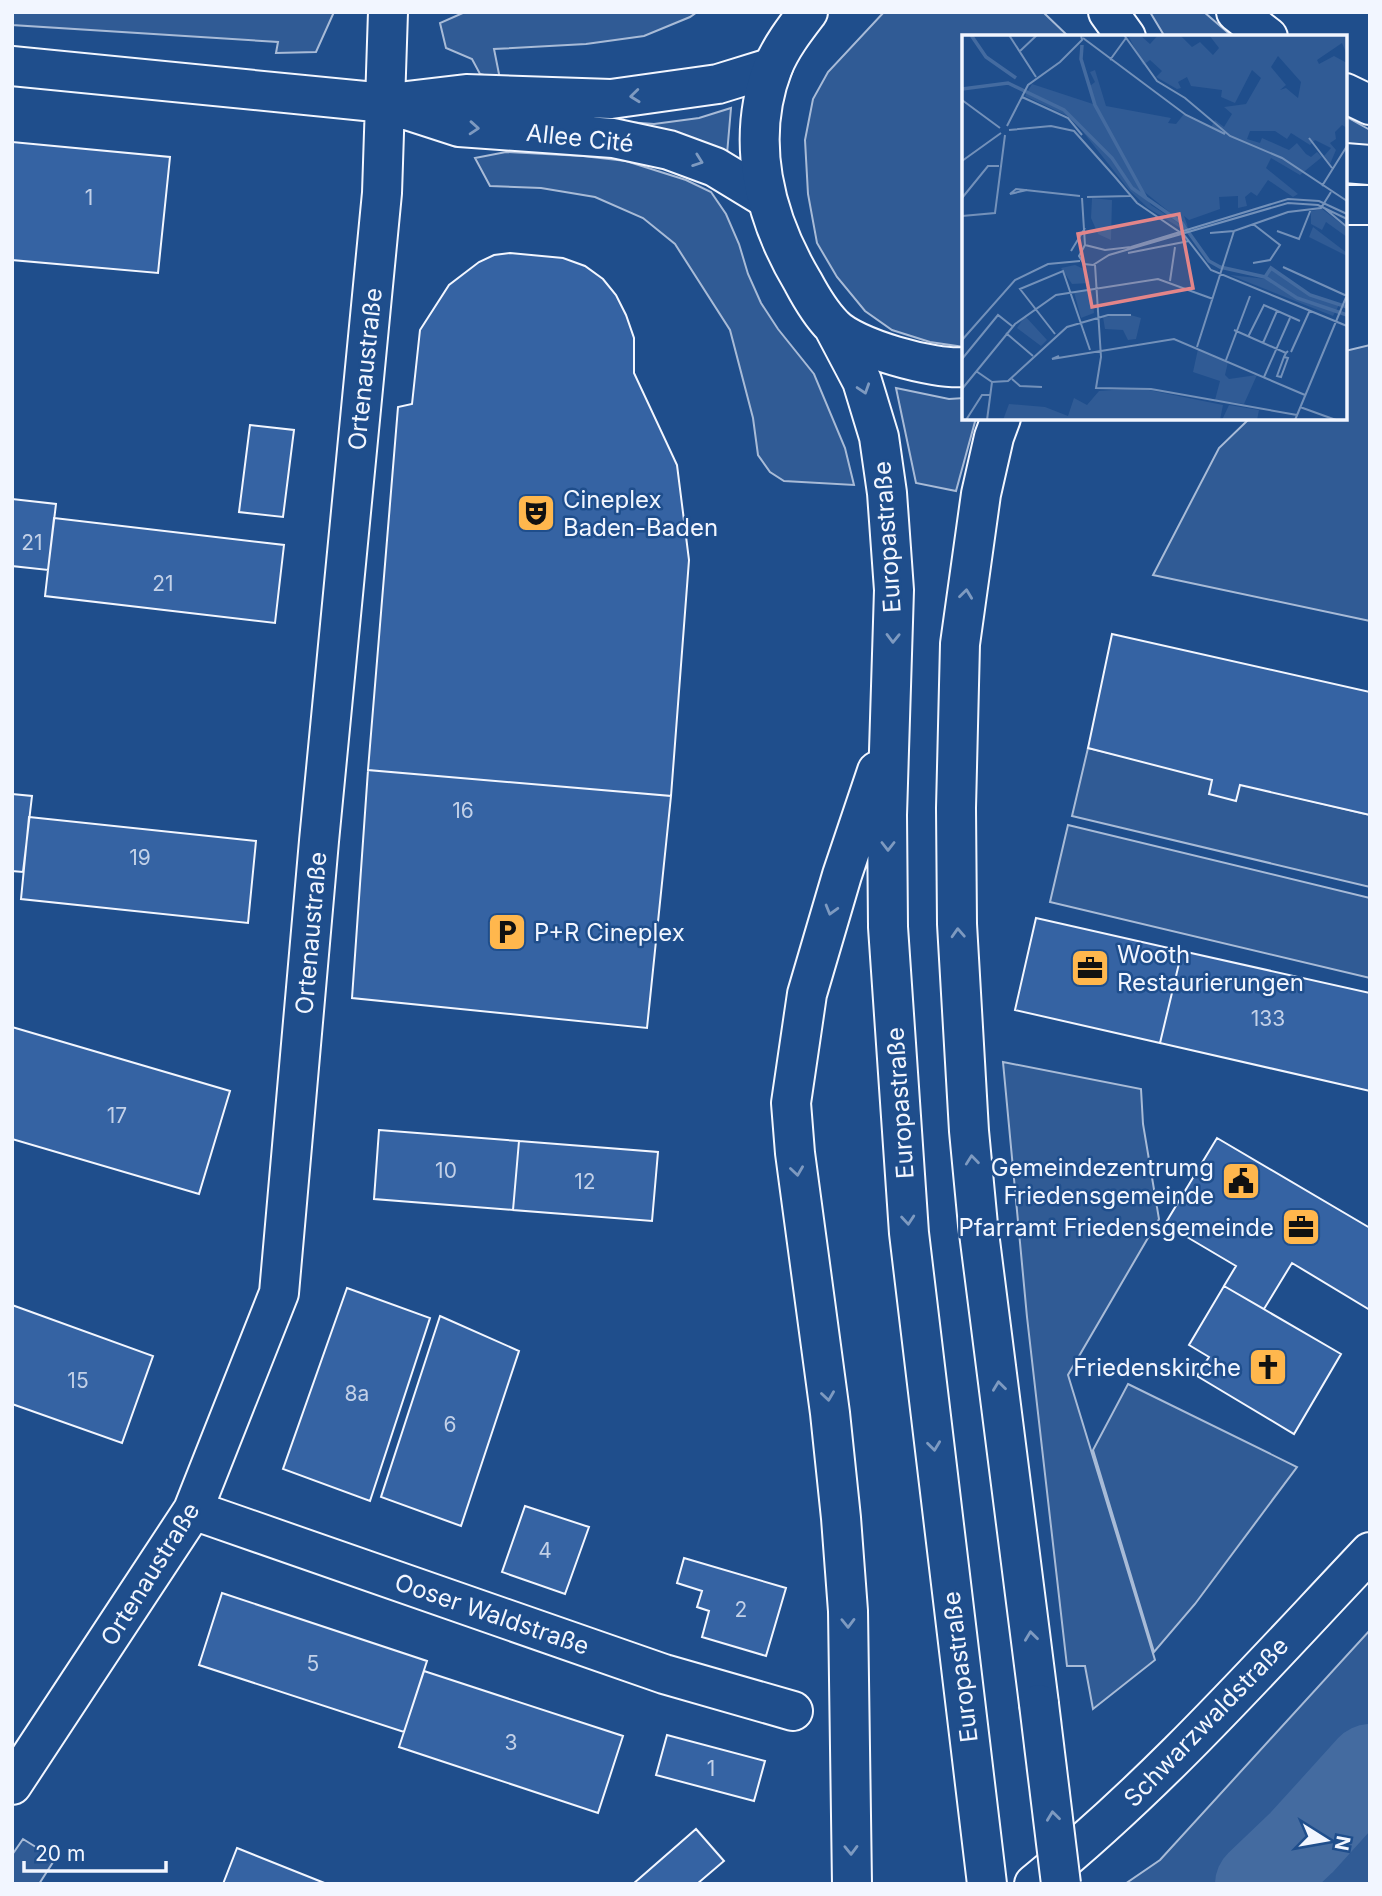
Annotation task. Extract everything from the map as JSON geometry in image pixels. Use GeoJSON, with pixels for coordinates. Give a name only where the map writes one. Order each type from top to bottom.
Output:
{"type":"FeatureCollection","features":[{"type":"Feature","properties":{"kind":"main road","name":"Ortenaustraße"},"geometry":{"type":"LineString","coordinates":[[12,1785],[193,1510],[279,1293],[319,841],[382,193],[388,12]]}},
{"type":"Feature","properties":{"kind":"main road","name":"Europastraße"},"geometry":{"type":"LineString","coordinates":[[808,12],[788,40],[774,67],[763,107],[759,156],[766,198],[786,253],[811,296],[834,328],[862,381],[879,437],[886,482],[894,590],[887,815],[888,927],[909,1233],[987,1884]]}},
{"type":"Feature","properties":{"kind":"main road"},"geometry":{"type":"LineString","coordinates":[[1108,12],[1125,35]]}},
{"type":"Feature","properties":{"kind":"main road"},"geometry":{"type":"LineString","coordinates":[[1236,12],[1265,35]]}},
{"type":"Feature","properties":{"kind":"main road","name":"Allee Cité"},"geometry":{"type":"LineString","coordinates":[[12,66],[385,103],[466,94],[611,99],[718,85],[774,67]]}},
{"type":"Feature","properties":{"kind":"main road"},"geometry":{"type":"LineString","coordinates":[[1347,94],[1370,105]]}},
{"type":"Feature","properties":{"kind":"main road","name":"Allee Cité"},"geometry":{"type":"LineString","coordinates":[[385,103],[459,127],[613,138],[669,150],[715,167],[766,198]]}},
{"type":"Feature","properties":{"kind":"main road"},"geometry":{"type":"LineString","coordinates":[[1347,163],[1370,165]]}},
{"type":"Feature","properties":{"kind":"main road"},"geometry":{"type":"LineString","coordinates":[[1347,205],[1370,205]]}},
{"type":"Feature","properties":{"kind":"main road"},"geometry":{"type":"LineString","coordinates":[[834,328],[873,348],[910,361],[962,367]]}},
{"type":"Feature","properties":{"kind":"main road"},"geometry":{"type":"LineString","coordinates":[[1000,420],[981,494],[960,644],[956,808],[957,924],[969,1131],[978,1225],[1061,1884]]}},
{"type":"Feature","properties":{"kind":"main road"},"geometry":{"type":"LineString","coordinates":[[852,1884],[848,1611],[843,1545],[830,1413],[795,1153],[791,1103],[807,994],[842,875],[891,729]]}},
{"type":"Feature","properties":{"kind":"main road","name":"Ooser Waldstraße"},"geometry":{"type":"LineString","coordinates":[[193,1510],[664,1674],[793,1711]]}},
{"type":"Feature","properties":{"kind":"main road","name":"Schwarzwaldstraße"},"geometry":{"type":"LineString","coordinates":[[1034,1884],[1122,1809],[1370,1552]]}},
{"type":"Feature","properties":{"kind":"shaded area"},"geometry":{"type":"Polygon","coordinates":[[[12,12],[334,12],[316,52],[276,53],[278,42],[12,25],[12,12]]]}},
{"type":"Feature","properties":{"kind":"shaded area"},"geometry":{"type":"Polygon","coordinates":[[[465,12],[697,12],[644,36],[586,44],[494,49],[500,79],[480,74],[472,59],[446,48],[440,23],[465,12]]]}},
{"type":"Feature","properties":{"kind":"shaded area"},"geometry":{"type":"Polygon","coordinates":[[[884,12],[1043,12],[1067,35],[962,35],[962,347],[930,342],[892,330],[865,311],[837,277],[817,243],[808,194],[805,140],[813,99],[828,72],[884,12]]]}},
{"type":"Feature","properties":{"kind":"shaded area"},"geometry":{"type":"Polygon","coordinates":[[[1150,12],[1204,12],[1231,35],[1164,35],[1150,12]]]}},
{"type":"Feature","properties":{"kind":"shaded area"},"geometry":{"type":"Polygon","coordinates":[[[731,108],[727,154],[697,140],[561,117],[654,124],[699,118],[731,108]]]}},
{"type":"Feature","properties":{"kind":"shaded area"},"geometry":{"type":"Polygon","coordinates":[[[1347,117],[1370,130],[1370,154],[1347,151],[1347,117]]]}},
{"type":"Feature","properties":{"kind":"shaded area"},"geometry":{"type":"Polygon","coordinates":[[[506,152],[626,161],[686,180],[711,192],[726,214],[761,303],[814,374],[845,448],[854,485],[784,481],[770,472],[758,455],[753,418],[730,330],[675,244],[643,218],[595,197],[541,188],[490,186],[475,158],[506,152]]]}},
{"type":"Feature","properties":{"kind":"shaded area"},"geometry":{"type":"Polygon","coordinates":[[[1370,345],[1370,621],[1153,575],[1219,448],[1248,420],[1347,420],[1347,351],[1370,345]]]}},
{"type":"Feature","properties":{"kind":"shaded area"},"geometry":{"type":"Polygon","coordinates":[[[896,388],[949,399],[962,398],[962,420],[975,420],[956,491],[916,483],[896,388]]]}},
{"type":"Feature","properties":{"kind":"shaded area"},"geometry":{"type":"Polygon","coordinates":[[[1088,748],[1370,815],[1370,887],[1072,816],[1088,748]]]}},
{"type":"Feature","properties":{"kind":"shaded area"},"geometry":{"type":"Polygon","coordinates":[[[1068,825],[1370,898],[1370,978],[1050,902],[1068,825]]]}},
{"type":"Feature","properties":{"kind":"shaded area"},"geometry":{"type":"Polygon","coordinates":[[[1003,1062],[1141,1089],[1143,1124],[1159,1219],[1068,1375],[1155,1660],[1093,1709],[1085,1666],[1067,1666],[1027,1317],[1003,1062]]]}},
{"type":"Feature","properties":{"kind":"shaded area"},"geometry":{"type":"Polygon","coordinates":[[[1128,1384],[1297,1467],[1195,1604],[1154,1652],[1093,1450],[1128,1384]]]}},
{"type":"Feature","properties":{"kind":"shaded area"},"geometry":{"type":"Polygon","coordinates":[[[1370,1630],[1370,1736],[1234,1884],[1125,1884],[1160,1860],[1370,1630]]]}},
{"type":"Feature","properties":{"kind":"shaded area"},"geometry":{"type":"Polygon","coordinates":[[[1370,1821],[1370,1884],[1291,1884],[1370,1821]]]}},
{"type":"Feature","properties":{"kind":"shaded area"},"geometry":{"type":"Polygon","coordinates":[[[23,1839],[55,1859],[39,1884],[12,1884],[12,1855],[23,1839]]]}},
{"type":"Feature","properties":{"kind":"building"},"geometry":{"type":"Polygon","coordinates":[[[12,142],[170,157],[158,273],[12,260],[12,142]]]}},
{"type":"Feature","properties":{"kind":"building","name":"Cineplex Baden-Baden"},"geometry":{"type":"Polygon","coordinates":[[[510,253],[563,258],[585,266],[603,279],[616,295],[634,338],[634,373],[677,465],[689,560],[671,796],[368,770],[398,407],[412,404],[420,330],[449,285],[479,262],[494,255],[510,253]]]}},
{"type":"Feature","properties":{"kind":"building"},"geometry":{"type":"Polygon","coordinates":[[[250,425],[294,430],[283,517],[239,512],[250,425]]]}},
{"type":"Feature","properties":{"kind":"building"},"geometry":{"type":"Polygon","coordinates":[[[12,499],[56,504],[48,570],[12,566],[12,499]]]}},
{"type":"Feature","properties":{"kind":"building"},"geometry":{"type":"Polygon","coordinates":[[[54,518],[284,545],[275,623],[45,596],[54,518]]]}},
{"type":"Feature","properties":{"kind":"building"},"geometry":{"type":"Polygon","coordinates":[[[1112,634],[1370,692],[1370,815],[1240,785],[1236,801],[1209,794],[1212,780],[1088,748],[1112,634]]]}},
{"type":"Feature","properties":{"kind":"building","name":"P+R Cineplex"},"geometry":{"type":"Polygon","coordinates":[[[368,770],[671,796],[647,1028],[352,998],[368,770]]]}},
{"type":"Feature","properties":{"kind":"building"},"geometry":{"type":"Polygon","coordinates":[[[12,794],[32,796],[23,872],[12,871],[12,794]]]}},
{"type":"Feature","properties":{"kind":"building"},"geometry":{"type":"Polygon","coordinates":[[[29,817],[256,841],[248,923],[21,899],[29,817]]]}},
{"type":"Feature","properties":{"kind":"building"},"geometry":{"type":"Polygon","coordinates":[[[1036,918],[1182,951],[1160,1043],[1015,1010],[1036,918]]]}},
{"type":"Feature","properties":{"kind":"building"},"geometry":{"type":"Polygon","coordinates":[[[1182,951],[1370,993],[1370,1091],[1160,1043],[1182,951]]]}},
{"type":"Feature","properties":{"kind":"building"},"geometry":{"type":"Polygon","coordinates":[[[12,1027],[230,1091],[199,1194],[12,1139],[12,1027]]]}},
{"type":"Feature","properties":{"kind":"building"},"geometry":{"type":"Polygon","coordinates":[[[379,1130],[519,1141],[513,1210],[374,1199],[379,1130]]]}},
{"type":"Feature","properties":{"kind":"building","name":"Gemeindezentrumg Friedensgemeinde"},"geometry":{"type":"Polygon","coordinates":[[[1217,1138],[1370,1228],[1370,1310],[1292,1263],[1264,1309],[1224,1286],[1236,1266],[1165,1224],[1217,1138]]]}},
{"type":"Feature","properties":{"kind":"building"},"geometry":{"type":"Polygon","coordinates":[[[519,1141],[658,1152],[652,1221],[513,1210],[519,1141]]]}},
{"type":"Feature","properties":{"kind":"building","name":"Friedenskirche"},"geometry":{"type":"Polygon","coordinates":[[[1224,1286],[1341,1354],[1294,1434],[1197,1376],[1209,1357],[1189,1345],[1224,1286]]]}},
{"type":"Feature","properties":{"kind":"building"},"geometry":{"type":"Polygon","coordinates":[[[347,1288],[430,1318],[370,1501],[283,1469],[347,1288]]]}},
{"type":"Feature","properties":{"kind":"building"},"geometry":{"type":"Polygon","coordinates":[[[12,1305],[153,1356],[122,1443],[12,1404],[12,1305]]]}},
{"type":"Feature","properties":{"kind":"building"},"geometry":{"type":"Polygon","coordinates":[[[440,1316],[519,1351],[461,1526],[381,1497],[440,1316]]]}},
{"type":"Feature","properties":{"kind":"building"},"geometry":{"type":"Polygon","coordinates":[[[525,1506],[589,1527],[565,1594],[502,1572],[525,1506]]]}},
{"type":"Feature","properties":{"kind":"building"},"geometry":{"type":"Polygon","coordinates":[[[684,1558],[786,1588],[766,1656],[702,1637],[709,1611],[697,1607],[702,1591],[677,1583],[684,1558]]]}},
{"type":"Feature","properties":{"kind":"building"},"geometry":{"type":"Polygon","coordinates":[[[222,1593],[427,1661],[404,1732],[199,1665],[222,1593]]]}},
{"type":"Feature","properties":{"kind":"building"},"geometry":{"type":"Polygon","coordinates":[[[424,1671],[623,1736],[598,1813],[399,1747],[424,1671]]]}},
{"type":"Feature","properties":{"kind":"building"},"geometry":{"type":"Polygon","coordinates":[[[667,1735],[765,1761],[754,1801],[656,1775],[667,1735]]]}},
{"type":"Feature","properties":{"kind":"building"},"geometry":{"type":"Polygon","coordinates":[[[696,1829],[724,1861],[697,1884],[633,1884],[696,1829]]]}},
{"type":"Feature","properties":{"kind":"building"},"geometry":{"type":"Polygon","coordinates":[[[237,1848],[327,1884],[223,1884],[237,1848]]]}},
{"type":"Feature","properties":{"kind":"waterway"},"geometry":{"type":"LineString","coordinates":[[1258,1884],[1302,1842],[1370,1767]]}},
{"type":"Feature","properties":{"kind":"place","name":"Cineplex Baden-Baden"},"geometry":{"type":"Point","coordinates":[536,513]}},
{"type":"Feature","properties":{"kind":"place","name":"P+R Cineplex"},"geometry":{"type":"Point","coordinates":[507,932]}},
{"type":"Feature","properties":{"kind":"place","name":"Wooth Restaurierungen"},"geometry":{"type":"Point","coordinates":[1090,968]}},
{"type":"Feature","properties":{"kind":"place","name":"Gemeindezentrumg Friedensgemeinde"},"geometry":{"type":"Point","coordinates":[1241,1181]}},
{"type":"Feature","properties":{"kind":"place","name":"Pfarramt Friedensgemeinde"},"geometry":{"type":"Point","coordinates":[1301,1227]}},
{"type":"Feature","properties":{"kind":"place","name":"Friedenskirche"},"geometry":{"type":"Point","coordinates":[1268,1367]}}]}
